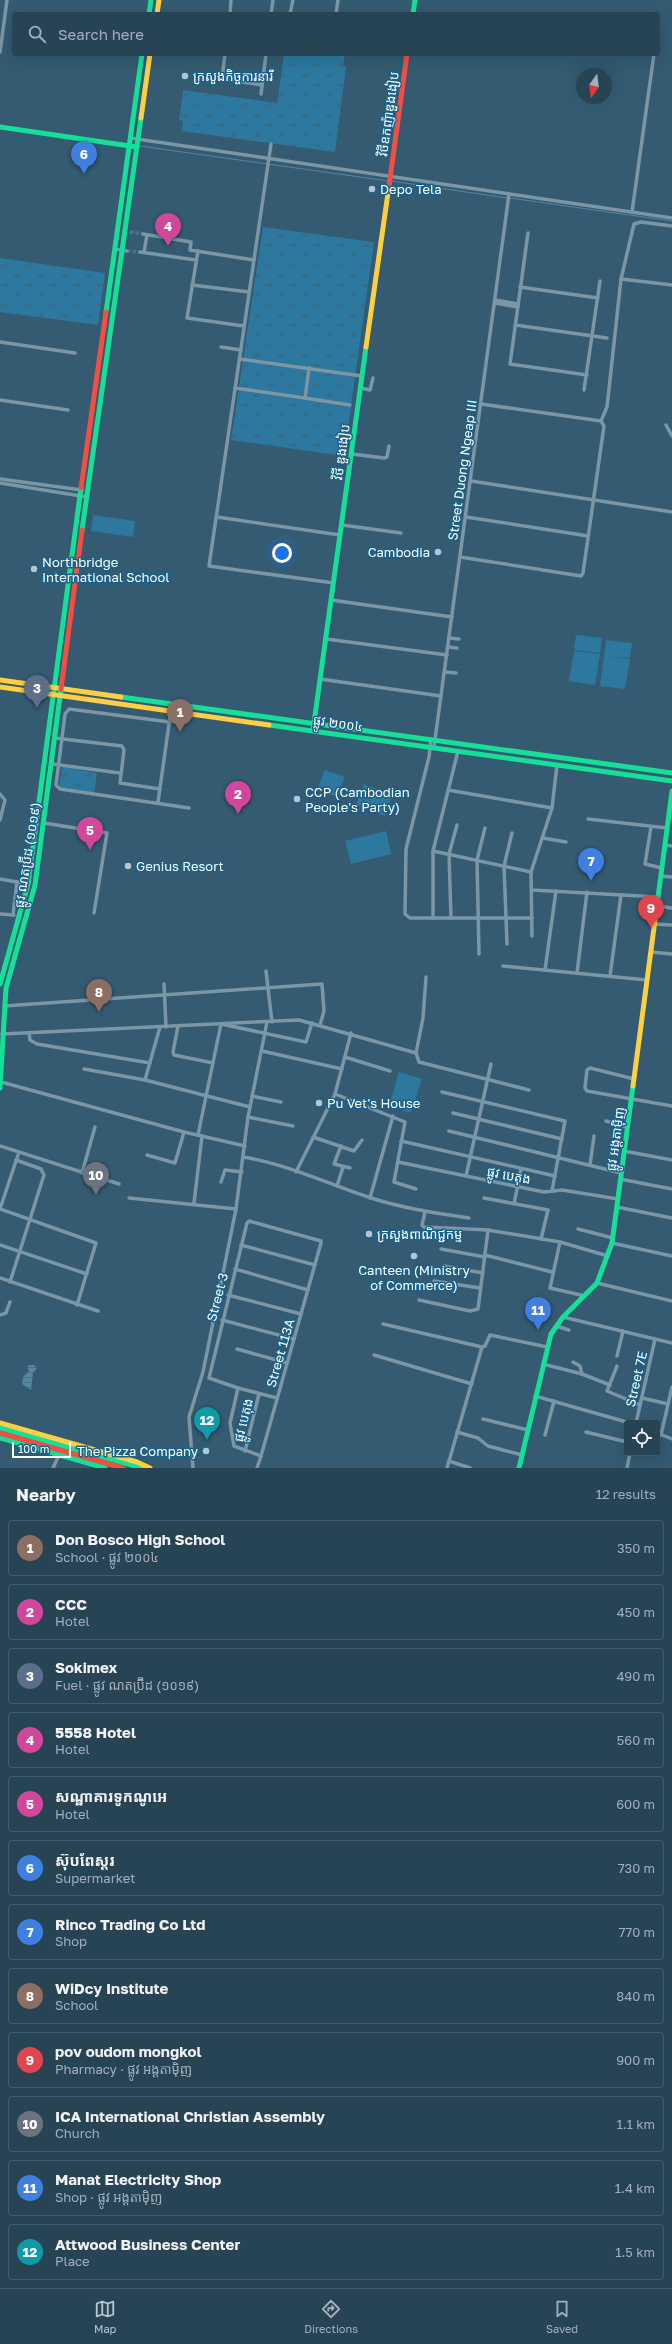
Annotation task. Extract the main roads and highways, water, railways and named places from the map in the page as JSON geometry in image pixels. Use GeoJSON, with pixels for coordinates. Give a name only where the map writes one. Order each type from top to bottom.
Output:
{"type":"FeatureCollection","features":[{"type":"Feature","properties":{"kind":"main road"},"geometry":{"type":"LineString","coordinates":[[149,12],[151,0]]}},
{"type":"Feature","properties":{"kind":"main road"},"geometry":{"type":"LineString","coordinates":[[157,12],[159,0]]}},
{"type":"Feature","properties":{"kind":"main road"},"geometry":{"type":"LineString","coordinates":[[413,12],[414,0]]}},
{"type":"Feature","properties":{"kind":"main road","name":"ផ្លូវ ណតប្រ៊ីដ (១០១៩)"},"geometry":{"type":"LineString","coordinates":[[0,984],[3,959],[21,917],[28,884],[80,493],[142,56]]}},
{"type":"Feature","properties":{"kind":"main road","name":"ផ្លូវ ណតប្រ៊ីដ (១០១៩)"},"geometry":{"type":"LineString","coordinates":[[0,1088],[4,1006],[12,961],[32,903],[52,764],[87,494],[127,232],[150,56]]}},
{"type":"Feature","properties":{"kind":"main road","name":"វិថីឧកញ៉ាឌួងងៀប"},"geometry":{"type":"LineString","coordinates":[[390,178],[407,56]]}},
{"type":"Feature","properties":{"kind":"main road"},"geometry":{"type":"LineString","coordinates":[[0,127],[137,147]]}},
{"type":"Feature","properties":{"kind":"main road","name":"វិថី ឌួងងៀប"},"geometry":{"type":"LineString","coordinates":[[313,730],[390,178]]}},
{"type":"Feature","properties":{"kind":"main road","name":"ផ្លូវ ២០០៤"},"geometry":{"type":"LineString","coordinates":[[0,680],[672,773]]}},
{"type":"Feature","properties":{"kind":"main road","name":"ផ្លូវ ២០០៤"},"geometry":{"type":"LineString","coordinates":[[0,687],[672,781]]}},
{"type":"Feature","properties":{"kind":"main road","name":"ផ្លូវ អង្តតាម៉ិញ"},"geometry":{"type":"LineString","coordinates":[[519,1468],[547,1347],[556,1326],[563,1316],[597,1283],[608,1256],[612,1240],[672,791]]}},
{"type":"Feature","properties":{"kind":"main road"},"geometry":{"type":"LineString","coordinates":[[3,959],[12,961]]}},
{"type":"Feature","properties":{"kind":"main road"},"geometry":{"type":"LineString","coordinates":[[0,1423],[137,1462],[150,1468]]}},
{"type":"Feature","properties":{"kind":"main road"},"geometry":{"type":"LineString","coordinates":[[0,1428],[123,1468]]}},
{"type":"Feature","properties":{"kind":"main road"},"geometry":{"type":"LineString","coordinates":[[0,1433],[142,1468]]}},
{"type":"Feature","properties":{"kind":"main road"},"geometry":{"type":"LineString","coordinates":[[0,1438],[102,1468]]}},
{"type":"Feature","properties":{"kind":"waterway"},"geometry":{"type":"LineString","coordinates":[[140,146],[388,181]]}},
{"type":"Feature","properties":{"kind":"waterway"},"geometry":{"type":"LineString","coordinates":[[391,181],[507,198]]}},
{"type":"Feature","properties":{"kind":"waterway"},"geometry":{"type":"LineString","coordinates":[[510,198],[672,221]]}},
{"type":"Feature","properties":{"kind":"tunnel"},"geometry":{"type":"LineString","coordinates":[[130,232],[143,234]]}},
{"type":"Feature","properties":{"kind":"tunnel"},"geometry":{"type":"LineString","coordinates":[[127,251],[140,252]]}},
{"type":"Feature","properties":{"kind":"place","name":"ក្រសួងកិច្ចការនារី"},"geometry":{"type":"Point","coordinates":[185,76]}},
{"type":"Feature","properties":{"kind":"place","name":"ស៊ុបពែស្តរ"},"geometry":{"type":"Point","coordinates":[84,174]}},
{"type":"Feature","properties":{"kind":"place","name":"Depo Tela"},"geometry":{"type":"Point","coordinates":[372,189]}},
{"type":"Feature","properties":{"kind":"place","name":"5558 Hotel"},"geometry":{"type":"Point","coordinates":[168,246]}},
{"type":"Feature","properties":{"kind":"place","name":"Cambodia"},"geometry":{"type":"Point","coordinates":[438,552]}},
{"type":"Feature","properties":{"kind":"place","name":"Northbridge International School"},"geometry":{"type":"Point","coordinates":[34,569]}},
{"type":"Feature","properties":{"kind":"place","name":"Sokimex"},"geometry":{"type":"Point","coordinates":[37,708]}},
{"type":"Feature","properties":{"kind":"place","name":"Don Bosco High School"},"geometry":{"type":"Point","coordinates":[180,732]}},
{"type":"Feature","properties":{"kind":"place","name":"CCP (Cambodian People's Party)"},"geometry":{"type":"Point","coordinates":[297,799]}},
{"type":"Feature","properties":{"kind":"place","name":"CCC"},"geometry":{"type":"Point","coordinates":[238,814]}},
{"type":"Feature","properties":{"kind":"place","name":"សណ្ឋាគារទូកណូអេ"},"geometry":{"type":"Point","coordinates":[90,850]}},
{"type":"Feature","properties":{"kind":"place","name":"Genius Resort"},"geometry":{"type":"Point","coordinates":[128,866]}},
{"type":"Feature","properties":{"kind":"place","name":"Rinco Trading Co Ltd"},"geometry":{"type":"Point","coordinates":[591,881]}},
{"type":"Feature","properties":{"kind":"place","name":"pov oudom mongkol"},"geometry":{"type":"Point","coordinates":[651,928]}},
{"type":"Feature","properties":{"kind":"place","name":"WiDcy Institute"},"geometry":{"type":"Point","coordinates":[99,1012]}},
{"type":"Feature","properties":{"kind":"place","name":"Pu Vet's House"},"geometry":{"type":"Point","coordinates":[319,1103]}},
{"type":"Feature","properties":{"kind":"place","name":"ICA International Christian Assembly"},"geometry":{"type":"Point","coordinates":[96,1195]}},
{"type":"Feature","properties":{"kind":"place","name":"ក្រសួងពាណិជ្ជកម្ម"},"geometry":{"type":"Point","coordinates":[369,1234]}},
{"type":"Feature","properties":{"kind":"place","name":"Canteen (Ministry of Commerce)"},"geometry":{"type":"Point","coordinates":[414,1256]}},
{"type":"Feature","properties":{"kind":"place","name":"Manat Electricity Shop"},"geometry":{"type":"Point","coordinates":[538,1330]}},
{"type":"Feature","properties":{"kind":"place","name":"Attwood Business Center"},"geometry":{"type":"Point","coordinates":[207,1440]}},
{"type":"Feature","properties":{"kind":"place","name":"The Pizza Company"},"geometry":{"type":"Point","coordinates":[206,1451]}}]}
